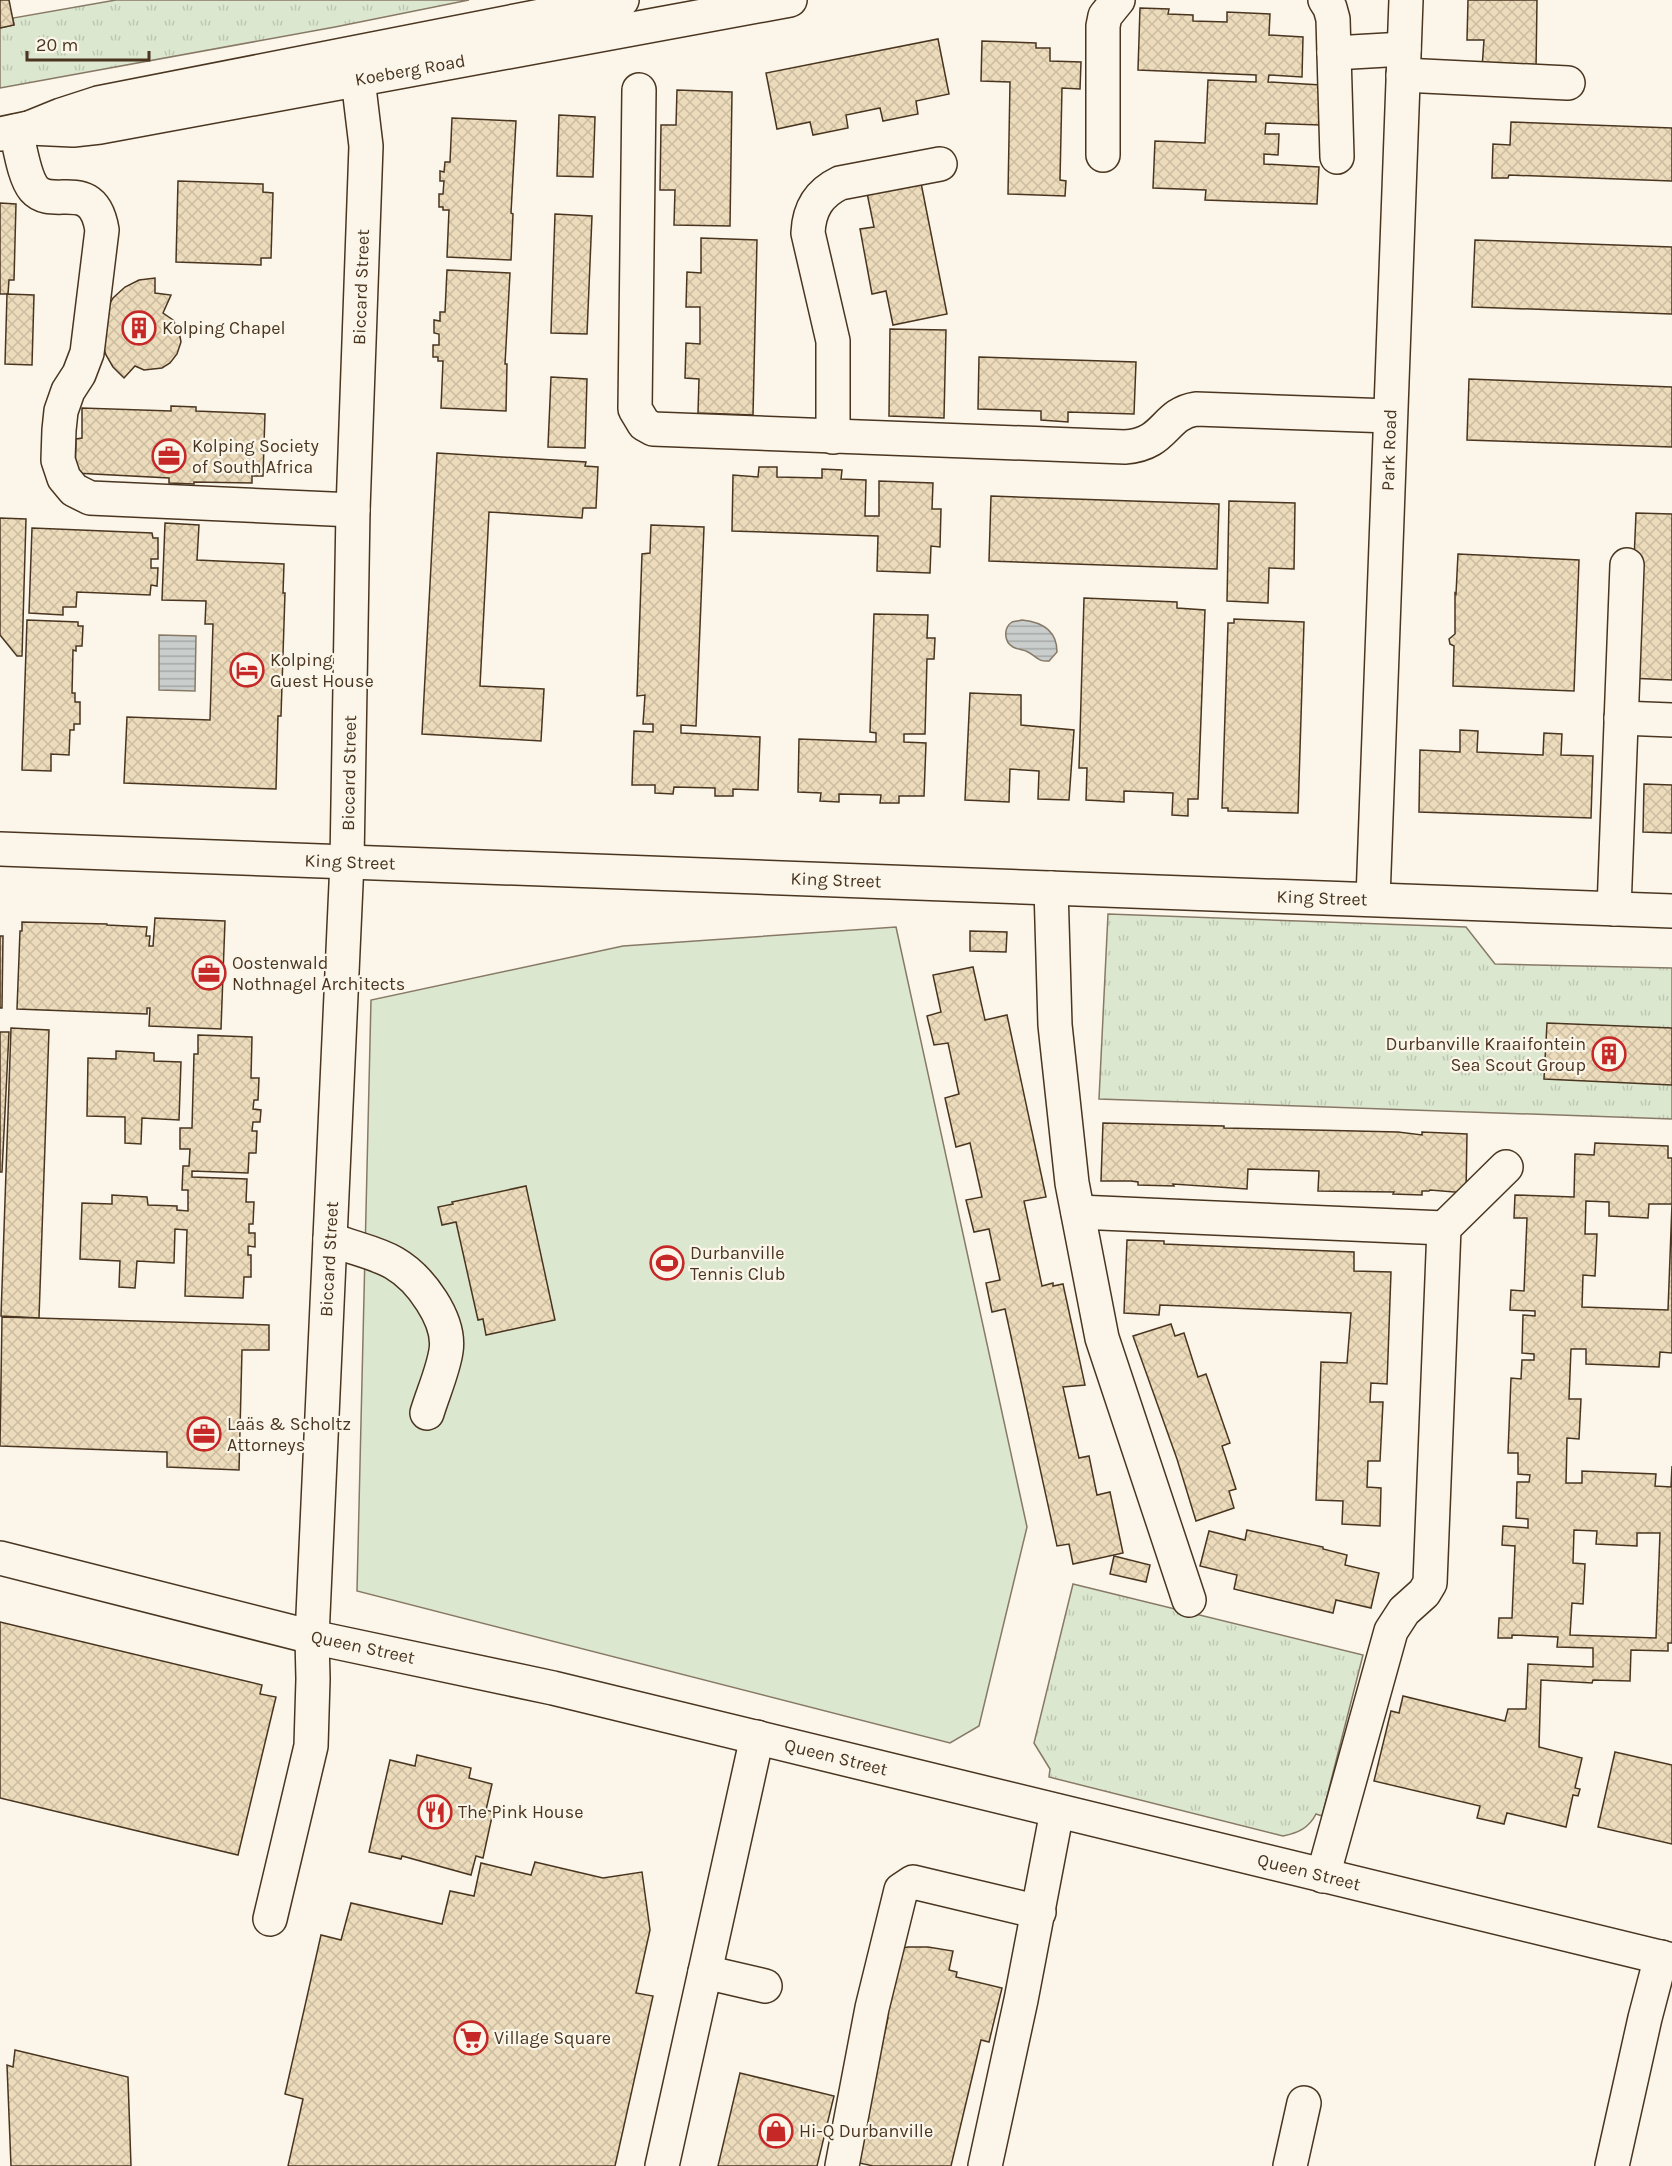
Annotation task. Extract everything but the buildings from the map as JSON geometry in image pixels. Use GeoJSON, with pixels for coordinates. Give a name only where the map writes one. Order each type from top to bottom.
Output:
{"type":"FeatureCollection","features":[{"type":"Feature","properties":{"kind":"street","name":"Koeberg Road"},"geometry":{"type":"LineString","coordinates":[[15,131],[100,127],[622,0]]}},
{"type":"Feature","properties":{"kind":"street","name":"Koeberg Road"},"geometry":{"type":"LineString","coordinates":[[356,66],[790,0]]}},
{"type":"Feature","properties":{"kind":"street"},"geometry":{"type":"LineString","coordinates":[[1102,155],[1103,26],[1105,16],[1118,0]]}},
{"type":"Feature","properties":{"kind":"street"},"geometry":{"type":"LineString","coordinates":[[1325,0],[1330,8],[1332,19],[1337,157]]}},
{"type":"Feature","properties":{"kind":"street","name":"Park Road"},"geometry":{"type":"LineString","coordinates":[[1373,899],[1406,0]]}},
{"type":"Feature","properties":{"kind":"street"},"geometry":{"type":"LineString","coordinates":[[1334,53],[1568,83]]}},
{"type":"Feature","properties":{"kind":"street","name":"Biccard Street"},"geometry":{"type":"LineString","coordinates":[[270,1919],[311,1746],[312,1637],[347,862],[353,510],[366,146],[356,66]]}},
{"type":"Feature","properties":{"kind":"street"},"geometry":{"type":"LineString","coordinates":[[639,90],[635,409],[639,417],[653,429],[1125,447],[1147,444],[1176,416],[1196,409],[1390,416]]}},
{"type":"Feature","properties":{"kind":"street"},"geometry":{"type":"LineString","coordinates":[[15,131],[29,181],[36,191],[44,195],[81,198],[90,203],[97,211],[102,230],[87,353],[64,401],[58,430],[58,460],[64,478],[74,490],[90,498],[353,510]]}},
{"type":"Feature","properties":{"kind":"street"},"geometry":{"type":"LineString","coordinates":[[833,437],[832,340],[808,233],[813,208],[828,189],[840,183],[940,164]]}},
{"type":"Feature","properties":{"kind":"street"},"geometry":{"type":"LineString","coordinates":[[1614,909],[1626,565]]}},
{"type":"Feature","properties":{"kind":"street"},"geometry":{"type":"LineString","coordinates":[[1621,718],[1672,720]]}},
{"type":"Feature","properties":{"kind":"street","name":"King Street"},"geometry":{"type":"LineString","coordinates":[[0,849],[1672,911]]}},
{"type":"Feature","properties":{"kind":"street"},"geometry":{"type":"LineString","coordinates":[[1051,888],[1055,1024],[1072,1183],[1102,1338],[1189,1600]]}},
{"type":"Feature","properties":{"kind":"street"},"geometry":{"type":"LineString","coordinates":[[1323,1876],[1391,1631],[1404,1611],[1424,1593],[1430,1583],[1444,1228],[1506,1167]]}},
{"type":"Feature","properties":{"kind":"street"},"geometry":{"type":"LineString","coordinates":[[1078,1212],[1444,1228]]}},
{"type":"Feature","properties":{"kind":"street"},"geometry":{"type":"LineString","coordinates":[[330,1239],[381,1256],[396,1264],[411,1276],[438,1311],[446,1334],[446,1350],[427,1413]]}},
{"type":"Feature","properties":{"kind":"street","name":"Queen Street"},"geometry":{"type":"LineString","coordinates":[[0,1558],[312,1637],[553,1688],[1666,1959]]}},
{"type":"Feature","properties":{"kind":"street"},"geometry":{"type":"LineString","coordinates":[[662,2166],[757,1737]]}},
{"type":"Feature","properties":{"kind":"street"},"geometry":{"type":"LineString","coordinates":[[984,2166],[1057,1811]]}},
{"type":"Feature","properties":{"kind":"street"},"geometry":{"type":"LineString","coordinates":[[842,2166],[872,2008],[901,1890],[914,1882],[1038,1912]]}},
{"type":"Feature","properties":{"kind":"street"},"geometry":{"type":"LineString","coordinates":[[1612,2166],[1645,2018],[1666,1959]]}},
{"type":"Feature","properties":{"kind":"street"},"geometry":{"type":"LineString","coordinates":[[705,1972],[765,1986]]}},
{"type":"Feature","properties":{"kind":"street"},"geometry":{"type":"LineString","coordinates":[[1290,2166],[1304,2103]]}},
{"type":"Feature","properties":{"kind":"green space"},"geometry":{"type":"Polygon","coordinates":[[[116,0],[469,0],[335,27],[0,88],[0,28],[14,25],[13,18],[116,0]]]}},
{"type":"Feature","properties":{"kind":"green space"},"geometry":{"type":"Polygon","coordinates":[[[1108,914],[1466,927],[1495,964],[1672,968],[1672,1119],[1099,1099],[1108,914]]]}},
{"type":"Feature","properties":{"kind":"green space","name":"Durbanville Tennis Club"},"geometry":{"type":"Polygon","coordinates":[[[896,927],[1027,1527],[979,1726],[950,1743],[357,1591],[371,1000],[623,946],[896,927]]]}},
{"type":"Feature","properties":{"kind":"green space"},"geometry":{"type":"Polygon","coordinates":[[[1073,1584],[1363,1655],[1322,1816],[1316,1814],[1302,1829],[1283,1836],[1049,1777],[1050,1769],[1034,1743],[1073,1584]]]}},
{"type":"Feature","properties":{"kind":"shaded area"},"geometry":{"type":"Polygon","coordinates":[[[1022,620],[1042,625],[1051,633],[1057,652],[1049,661],[1040,660],[1026,651],[1013,647],[1008,642],[1007,628],[1012,622],[1022,620]]]}},
{"type":"Feature","properties":{"kind":"shaded area"},"geometry":{"type":"Polygon","coordinates":[[[159,635],[196,636],[195,691],[159,690],[159,635]]]}},
{"type":"Feature","properties":{"kind":"place","name":"Kolping Chapel"},"geometry":{"type":"Point","coordinates":[139,328]}},
{"type":"Feature","properties":{"kind":"place","name":"Kolping Society of South Africa"},"geometry":{"type":"Point","coordinates":[169,456]}},
{"type":"Feature","properties":{"kind":"place","name":"Kolping Guest House"},"geometry":{"type":"Point","coordinates":[247,670]}},
{"type":"Feature","properties":{"kind":"place","name":"Oostenwald Nothnagel Architects"},"geometry":{"type":"Point","coordinates":[209,973]}},
{"type":"Feature","properties":{"kind":"place","name":"Durbanville Kraaifontein Sea Scout Group"},"geometry":{"type":"Point","coordinates":[1609,1054]}},
{"type":"Feature","properties":{"kind":"place","name":"Durbanville Tennis Club"},"geometry":{"type":"Point","coordinates":[667,1263]}},
{"type":"Feature","properties":{"kind":"place","name":"Laäs & Scholtz Attorneys"},"geometry":{"type":"Point","coordinates":[204,1434]}},
{"type":"Feature","properties":{"kind":"place","name":"The Pink House"},"geometry":{"type":"Point","coordinates":[435,1812]}},
{"type":"Feature","properties":{"kind":"place","name":"Village Square"},"geometry":{"type":"Point","coordinates":[471,2038]}},
{"type":"Feature","properties":{"kind":"place","name":"Hi-Q Durbanville"},"geometry":{"type":"Point","coordinates":[776,2131]}}]}
